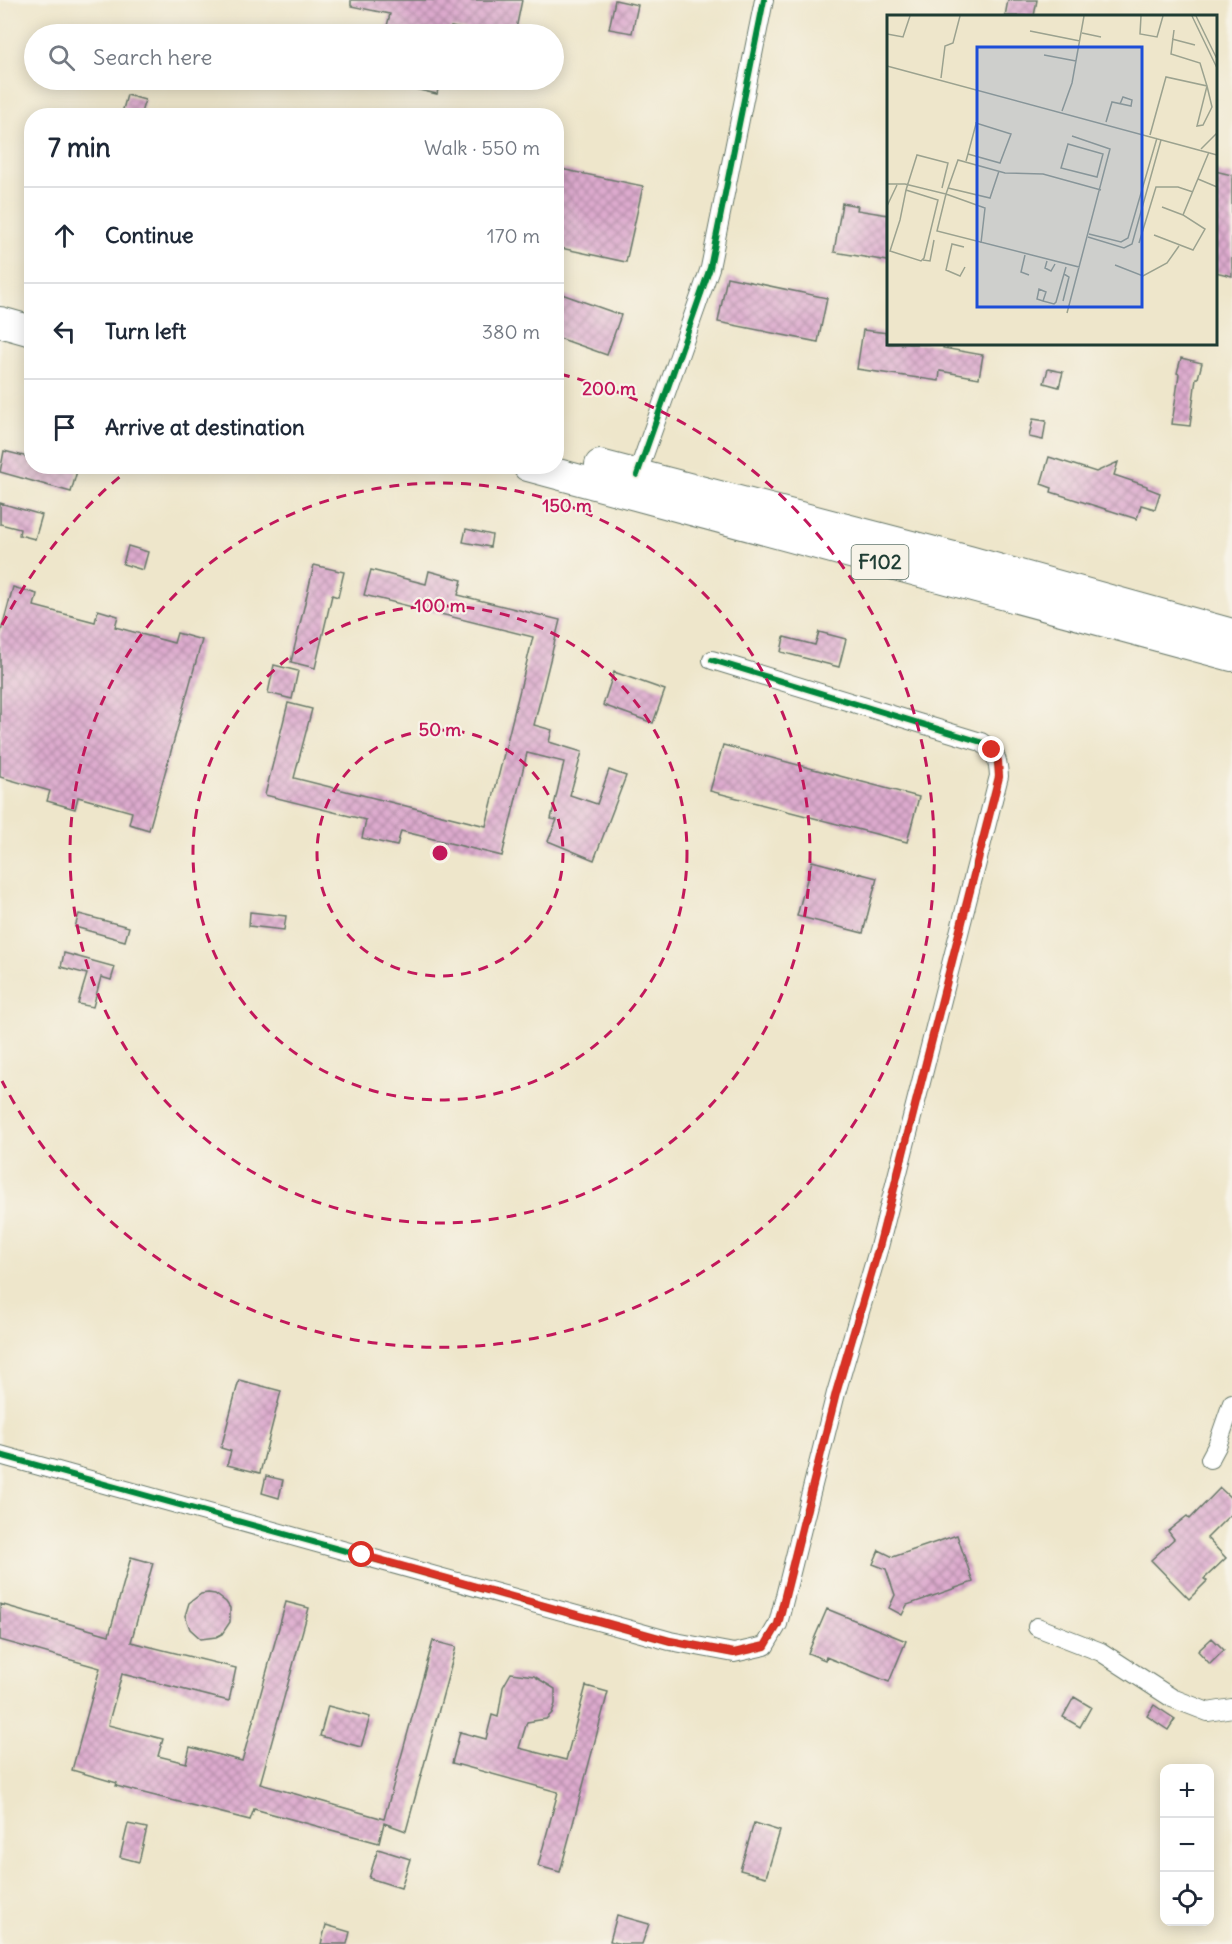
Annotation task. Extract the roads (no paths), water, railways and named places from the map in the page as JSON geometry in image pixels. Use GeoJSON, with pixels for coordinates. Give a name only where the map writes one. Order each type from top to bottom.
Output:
{"type":"FeatureCollection","features":[{"type":"Feature","properties":{"kind":"highway"},"geometry":{"type":"LineString","coordinates":[[0,303],[24,310]]}},
{"type":"Feature","properties":{"kind":"highway"},"geometry":{"type":"LineString","coordinates":[[0,322],[24,329]]}},
{"type":"Feature","properties":{"kind":"highway","name":"F102"},"geometry":{"type":"LineString","coordinates":[[564,455],[969,561],[1232,634]]}},
{"type":"Feature","properties":{"kind":"highway","name":"F102"},"geometry":{"type":"LineString","coordinates":[[557,474],[1031,604],[1232,656]]}},
{"type":"Feature","properties":{"kind":"street"},"geometry":{"type":"LineString","coordinates":[[637,474],[710,268],[764,0]]}},
{"type":"Feature","properties":{"kind":"street"},"geometry":{"type":"LineString","coordinates":[[0,1455],[670,1641],[734,1653],[765,1646],[778,1624],[836,1393],[882,1236],[999,777],[998,761],[992,750],[981,742],[712,660]]}},
{"type":"Feature","properties":{"kind":"street"},"geometry":{"type":"LineString","coordinates":[[1210,1459],[1232,1403]]}},
{"type":"Feature","properties":{"kind":"street"},"geometry":{"type":"LineString","coordinates":[[1037,1627],[1101,1652],[1172,1698],[1208,1712],[1232,1708]]}}]}
